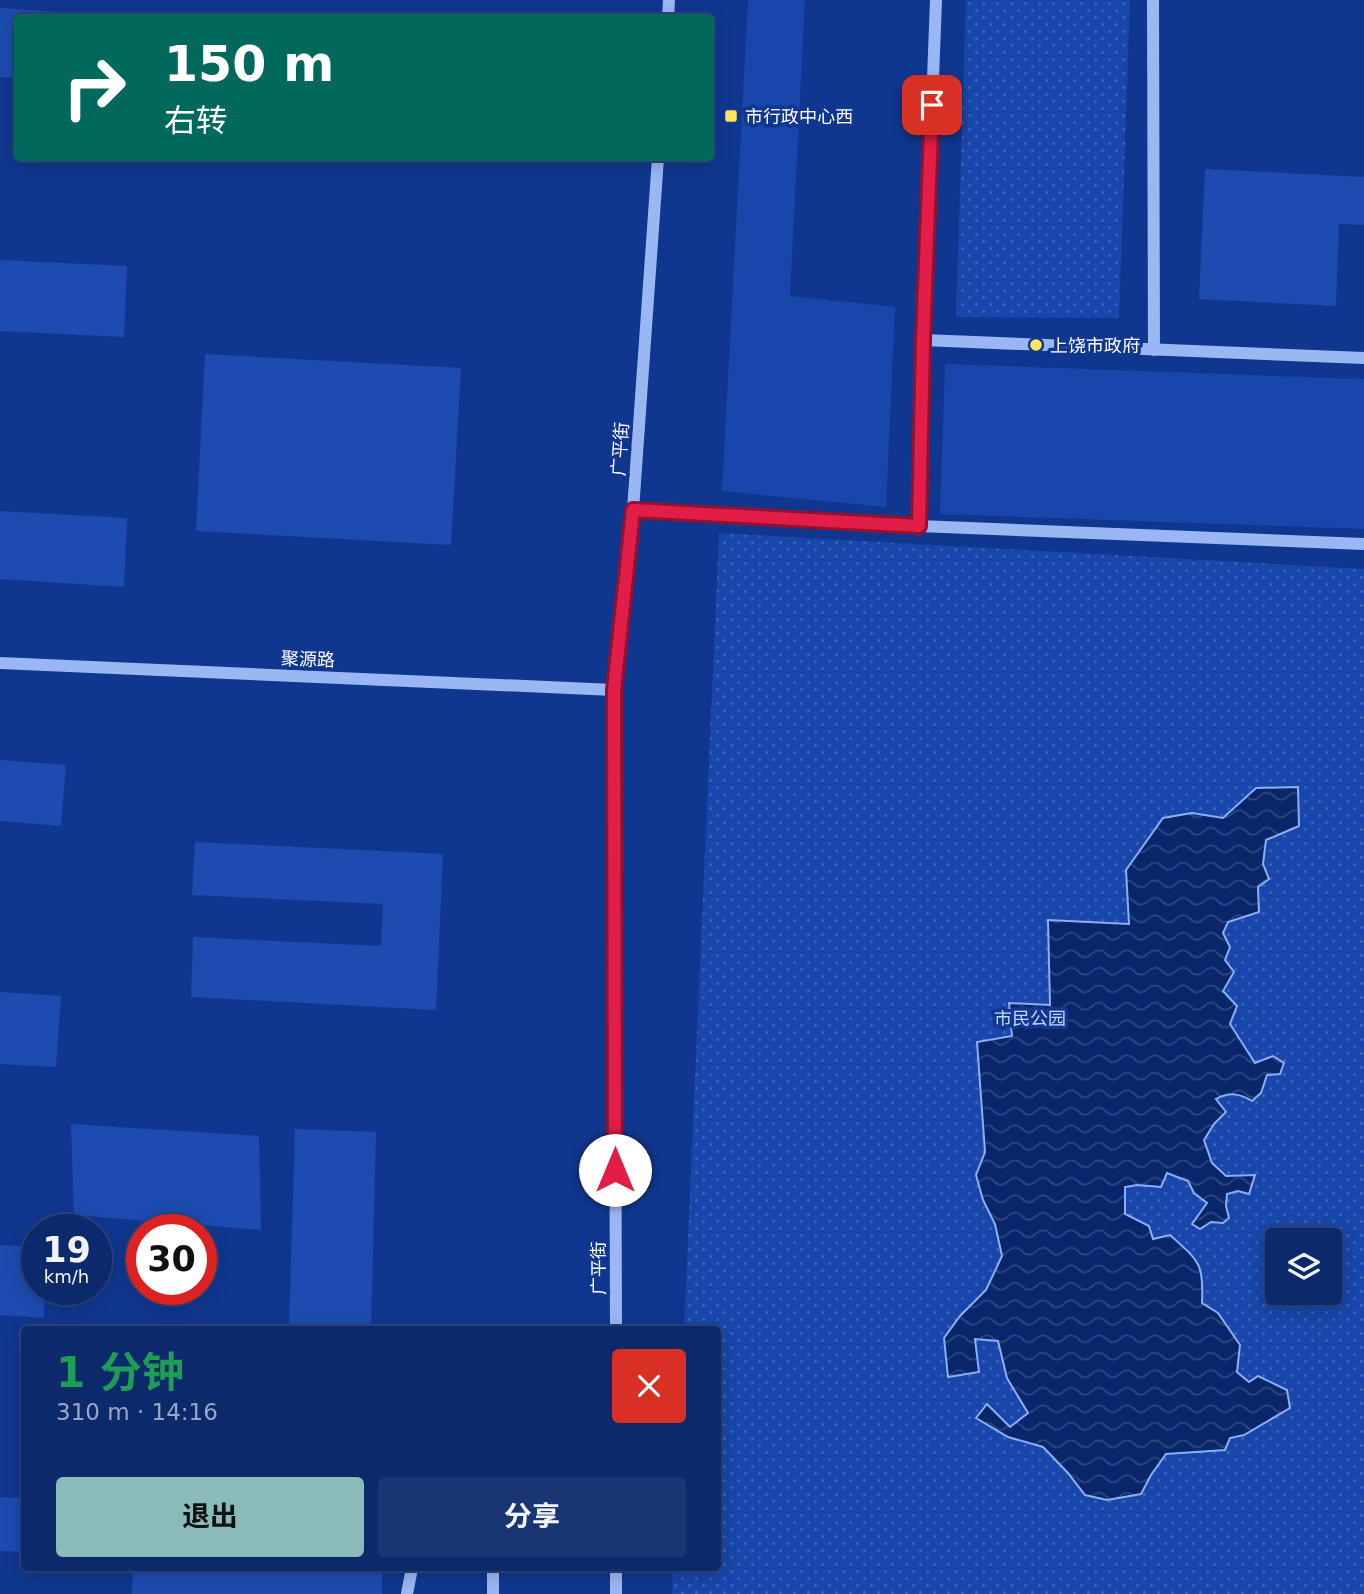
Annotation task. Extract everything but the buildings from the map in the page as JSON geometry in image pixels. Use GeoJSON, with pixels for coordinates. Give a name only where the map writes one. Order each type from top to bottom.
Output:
{"type":"FeatureCollection","features":[{"type":"Feature","properties":{"kind":"street"},"geometry":{"type":"LineString","coordinates":[[919,526],[936,0]]}},
{"type":"Feature","properties":{"kind":"street"},"geometry":{"type":"LineString","coordinates":[[1153,0],[1154,350]]}},
{"type":"Feature","properties":{"kind":"street","name":"广平街"},"geometry":{"type":"LineString","coordinates":[[615,1326],[614,690],[633,510],[658,161]]}},
{"type":"Feature","properties":{"kind":"street"},"geometry":{"type":"LineString","coordinates":[[923,341],[1364,358]]}},
{"type":"Feature","properties":{"kind":"street"},"geometry":{"type":"LineString","coordinates":[[633,510],[919,526],[1364,544]]}},
{"type":"Feature","properties":{"kind":"street","name":"聚源路"},"geometry":{"type":"LineString","coordinates":[[0,663],[614,690]]}},
{"type":"Feature","properties":{"kind":"street"},"geometry":{"type":"LineString","coordinates":[[407,1594],[411,1571]]}},
{"type":"Feature","properties":{"kind":"street"},"geometry":{"type":"LineString","coordinates":[[493,1571],[493,1594]]}},
{"type":"Feature","properties":{"kind":"street"},"geometry":{"type":"LineString","coordinates":[[616,1571],[616,1594]]}},
{"type":"Feature","properties":{"kind":"green space"},"geometry":{"type":"Polygon","coordinates":[[[748,0],[805,0],[790,296],[895,307],[886,507],[722,491],[748,0]]]}},
{"type":"Feature","properties":{"kind":"green space"},"geometry":{"type":"Polygon","coordinates":[[[966,0],[1130,0],[1119,318],[956,317],[966,0]]]}},
{"type":"Feature","properties":{"kind":"green space"},"geometry":{"type":"Polygon","coordinates":[[[945,364],[1364,379],[1364,529],[940,514],[945,364]]]}},
{"type":"Feature","properties":{"kind":"green space","name":"市民公园"},"geometry":{"type":"Polygon","coordinates":[[[719,533],[1364,569],[1364,1594],[672,1594],[673,1571],[721,1571],[721,1326],[684,1326],[719,533]]]}},
{"type":"Feature","properties":{"kind":"water"},"geometry":{"type":"Polygon","coordinates":[[[1298,787],[1299,826],[1266,840],[1263,864],[1269,879],[1258,887],[1259,912],[1228,922],[1223,933],[1230,947],[1225,960],[1234,972],[1223,991],[1237,1006],[1230,1024],[1255,1063],[1273,1056],[1284,1063],[1280,1074],[1267,1075],[1261,1093],[1252,1101],[1234,1094],[1216,1099],[1226,1112],[1204,1140],[1212,1163],[1226,1176],[1255,1175],[1249,1194],[1238,1191],[1227,1194],[1229,1218],[1223,1223],[1211,1222],[1200,1229],[1192,1224],[1207,1203],[1194,1193],[1188,1181],[1167,1173],[1161,1187],[1125,1187],[1125,1214],[1149,1226],[1153,1239],[1170,1235],[1198,1264],[1202,1279],[1202,1303],[1218,1313],[1240,1345],[1237,1372],[1249,1382],[1258,1376],[1287,1390],[1290,1408],[1244,1435],[1230,1438],[1225,1450],[1166,1454],[1141,1494],[1107,1500],[1085,1495],[1043,1447],[1008,1437],[976,1418],[987,1404],[1010,1427],[1028,1413],[1007,1378],[998,1341],[975,1339],[979,1372],[948,1377],[944,1338],[960,1316],[986,1290],[1002,1256],[995,1224],[983,1200],[976,1175],[985,1152],[977,1042],[1012,1036],[1009,1003],[1050,1005],[1048,920],[1129,924],[1126,870],[1163,818],[1192,813],[1223,818],[1256,788],[1298,787]]]}},
{"type":"Feature","properties":{"kind":"place","name":"市行政中心西"},"geometry":{"type":"Point","coordinates":[731,116]}},
{"type":"Feature","properties":{"kind":"place","name":"上饶市政府"},"geometry":{"type":"Point","coordinates":[1036,345]}},
{"type":"Feature","properties":{"kind":"route"},"geometry":{"type":"LineString","coordinates":[[615,1170],[614,690],[633,510],[919,526],[932,105]]}}]}
